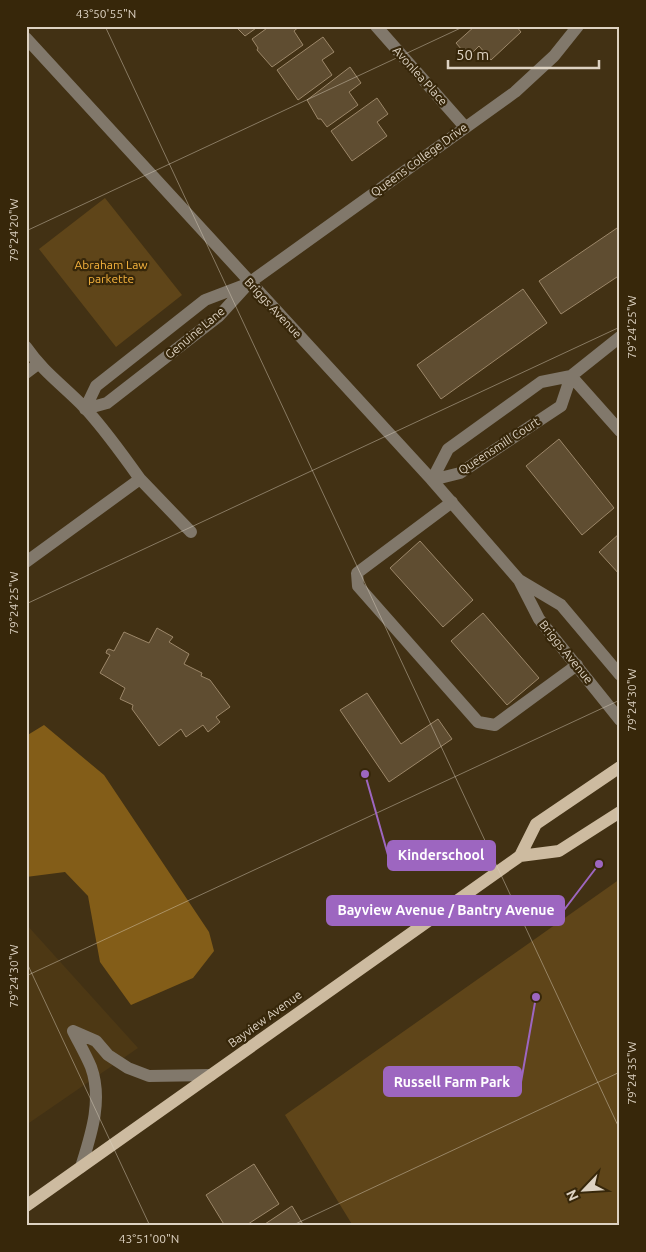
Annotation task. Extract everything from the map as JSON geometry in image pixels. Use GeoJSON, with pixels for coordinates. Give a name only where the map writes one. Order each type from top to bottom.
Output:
{"type":"FeatureCollection","features":[{"type":"Feature","properties":{"kind":"main road","name":"Bayview Avenue"},"geometry":{"type":"LineString","coordinates":[[520,856],[536,824],[620,767]]}},
{"type":"Feature","properties":{"kind":"main road","name":"Bayview Avenue"},"geometry":{"type":"LineString","coordinates":[[26,1206],[520,856],[559,851],[620,812]]}},
{"type":"Feature","properties":{"kind":"street","name":"Avonlea Place"},"geometry":{"type":"LineString","coordinates":[[376,26],[465,127]]}},
{"type":"Feature","properties":{"kind":"street","name":"Queens College Drive"},"geometry":{"type":"LineString","coordinates":[[249,283],[515,92],[554,56],[578,26]]}},
{"type":"Feature","properties":{"kind":"street","name":"Briggs Avenue"},"geometry":{"type":"LineString","coordinates":[[26,38],[452,502],[519,580],[539,619],[578,665],[620,720]]}},
{"type":"Feature","properties":{"kind":"street","name":"Genuine Lane"},"geometry":{"type":"LineString","coordinates":[[85,409],[96,386],[205,300],[249,283]]}},
{"type":"Feature","properties":{"kind":"street","name":"Genuine Lane"},"geometry":{"type":"LineString","coordinates":[[85,409],[107,403],[115,398],[219,316],[249,283]]}},
{"type":"Feature","properties":{"kind":"street","name":"Queensmill Court"},"geometry":{"type":"LineString","coordinates":[[432,480],[448,449],[541,382],[571,376],[620,337]]}},
{"type":"Feature","properties":{"kind":"street"},"geometry":{"type":"LineString","coordinates":[[26,347],[38,364],[85,409],[114,442],[140,479],[191,532]]}},
{"type":"Feature","properties":{"kind":"street"},"geometry":{"type":"LineString","coordinates":[[26,373],[38,364]]}},
{"type":"Feature","properties":{"kind":"street"},"geometry":{"type":"LineString","coordinates":[[571,376],[620,431]]}},
{"type":"Feature","properties":{"kind":"street","name":"Queensmill Court"},"geometry":{"type":"LineString","coordinates":[[432,480],[460,473],[561,406],[571,376]]}},
{"type":"Feature","properties":{"kind":"street"},"geometry":{"type":"LineString","coordinates":[[26,562],[140,479]]}},
{"type":"Feature","properties":{"kind":"street"},"geometry":{"type":"LineString","coordinates":[[452,502],[357,572],[358,586],[478,722],[495,725],[578,665]]}},
{"type":"Feature","properties":{"kind":"street","name":"Briggs Avenue"},"geometry":{"type":"LineString","coordinates":[[519,580],[561,606],[620,675]]}},
{"type":"Feature","properties":{"kind":"street"},"geometry":{"type":"LineString","coordinates":[[81,1167],[94,1128],[96,1089],[91,1067],[73,1031],[96,1041],[108,1055],[128,1068],[149,1076],[211,1075]]}},
{"type":"Feature","properties":{"kind":"shaded area"},"geometry":{"type":"Polygon","coordinates":[[[44,725],[104,775],[209,932],[214,951],[193,978],[131,1005],[100,962],[88,896],[65,872],[26,877],[26,736],[44,725]]]}},
{"type":"Feature","properties":{"kind":"shaded area"},"geometry":{"type":"Polygon","coordinates":[[[26,924],[138,1048],[26,1125],[26,924]]]}},
{"type":"Feature","properties":{"kind":"green space","name":"Abraham Law parkette"},"geometry":{"type":"Polygon","coordinates":[[[105,198],[182,295],[116,347],[39,249],[105,198]]]}},
{"type":"Feature","properties":{"kind":"green space"},"geometry":{"type":"Polygon","coordinates":[[[620,879],[620,1226],[353,1226],[285,1115],[620,879]]]}},
{"type":"Feature","properties":{"kind":"building"},"geometry":{"type":"Polygon","coordinates":[[[235,26],[259,26],[245,36],[235,26]]]}},
{"type":"Feature","properties":{"kind":"building"},"geometry":{"type":"Polygon","coordinates":[[[270,26],[300,26],[294,31],[303,45],[272,67],[257,50],[258,48],[252,39],[270,26]]]}},
{"type":"Feature","properties":{"kind":"building"},"geometry":{"type":"Polygon","coordinates":[[[475,26],[516,26],[521,32],[491,60],[479,46],[468,57],[456,43],[475,26]]]}},
{"type":"Feature","properties":{"kind":"building"},"geometry":{"type":"Polygon","coordinates":[[[323,37],[334,52],[322,60],[332,75],[298,100],[277,70],[323,37]]]}},
{"type":"Feature","properties":{"kind":"building"},"geometry":{"type":"Polygon","coordinates":[[[350,67],[361,83],[349,92],[358,105],[327,127],[321,119],[318,119],[307,100],[350,67]]]}},
{"type":"Feature","properties":{"kind":"building"},"geometry":{"type":"Polygon","coordinates":[[[377,98],[388,114],[377,122],[387,136],[352,161],[331,131],[377,98]]]}},
{"type":"Feature","properties":{"kind":"building"},"geometry":{"type":"Polygon","coordinates":[[[620,226],[620,275],[561,314],[539,281],[620,226]]]}},
{"type":"Feature","properties":{"kind":"building"},"geometry":{"type":"Polygon","coordinates":[[[523,289],[547,323],[441,399],[417,365],[523,289]]]}},
{"type":"Feature","properties":{"kind":"building"},"geometry":{"type":"Polygon","coordinates":[[[559,439],[614,508],[582,535],[526,466],[559,439]]]}},
{"type":"Feature","properties":{"kind":"building"},"geometry":{"type":"Polygon","coordinates":[[[620,533],[620,575],[599,552],[620,533]]]}},
{"type":"Feature","properties":{"kind":"building"},"geometry":{"type":"Polygon","coordinates":[[[420,541],[473,600],[443,627],[390,568],[420,541]]]}},
{"type":"Feature","properties":{"kind":"building"},"geometry":{"type":"Polygon","coordinates":[[[483,613],[539,678],[507,705],[451,641],[483,613]]]}},
{"type":"Feature","properties":{"kind":"building"},"geometry":{"type":"Polygon","coordinates":[[[157,628],[173,637],[169,642],[189,654],[184,664],[202,673],[201,676],[210,680],[230,707],[216,717],[220,722],[208,732],[203,725],[186,737],[181,729],[159,746],[132,709],[133,705],[120,699],[125,688],[100,673],[110,655],[106,653],[107,650],[114,651],[124,632],[149,643],[157,628]]]}},
{"type":"Feature","properties":{"kind":"building"},"geometry":{"type":"Polygon","coordinates":[[[367,693],[401,744],[438,719],[452,739],[389,782],[340,710],[367,693]]]}},
{"type":"Feature","properties":{"kind":"building"},"geometry":{"type":"Polygon","coordinates":[[[254,1164],[279,1204],[245,1226],[225,1226],[206,1195],[254,1164]]]}},
{"type":"Feature","properties":{"kind":"building"},"geometry":{"type":"Polygon","coordinates":[[[292,1206],[304,1226],[262,1226],[292,1206]]]}},
{"type":"Feature","properties":{"kind":"place","name":"Kinderschool"},"geometry":{"type":"Point","coordinates":[365,774]}},
{"type":"Feature","properties":{"kind":"place","name":"Bayview Avenue / Bantry Avenue"},"geometry":{"type":"Point","coordinates":[599,864]}},
{"type":"Feature","properties":{"kind":"place","name":"Russell Farm Park"},"geometry":{"type":"Point","coordinates":[536,997]}}]}
